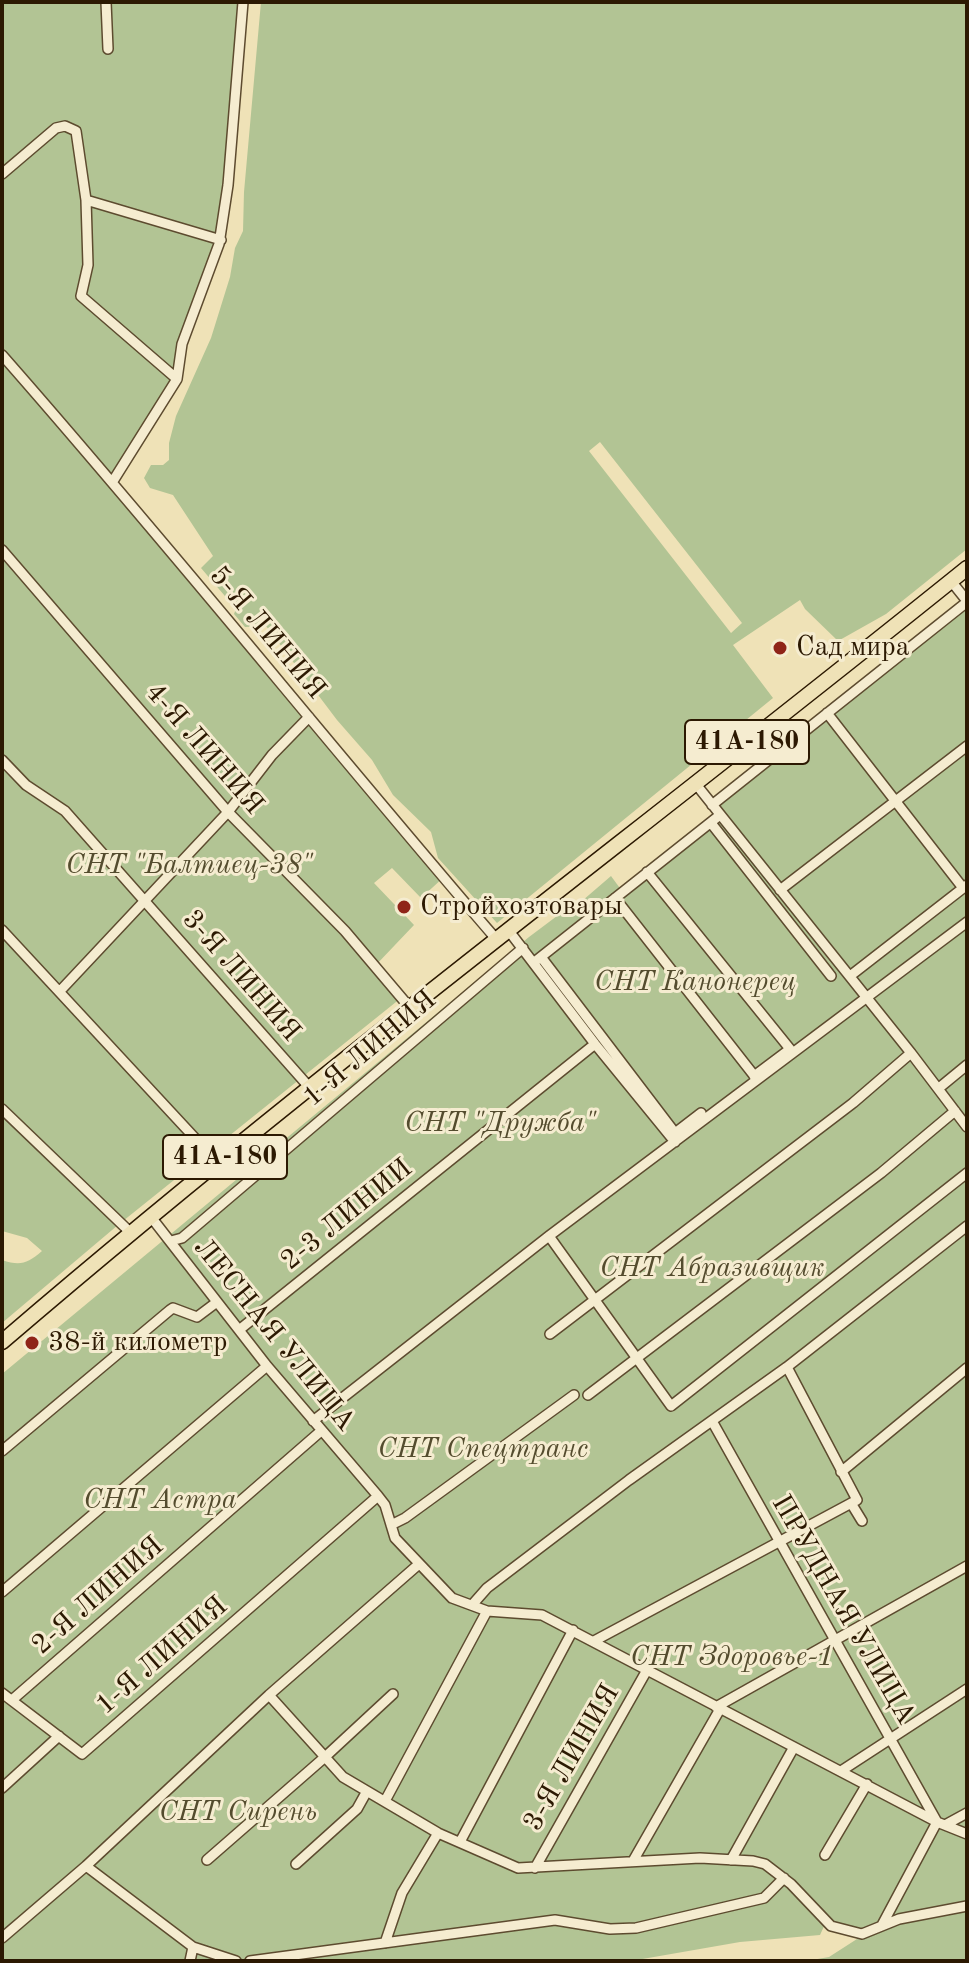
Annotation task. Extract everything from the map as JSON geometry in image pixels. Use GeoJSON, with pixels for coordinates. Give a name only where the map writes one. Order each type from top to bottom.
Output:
{"type":"FeatureCollection","features":[{"type":"Feature","properties":{"kind":"main road","name":"41А-180"},"geometry":{"type":"LineString","coordinates":[[2,1342],[310,1088],[967,568]]}},
{"type":"Feature","properties":{"kind":"street"},"geometry":{"type":"LineString","coordinates":[[106,2],[108,49]]}},
{"type":"Feature","properties":{"kind":"street"},"geometry":{"type":"LineString","coordinates":[[113,481],[177,379],[182,344],[221,240],[229,182],[243,2]]}},
{"type":"Feature","properties":{"kind":"street"},"geometry":{"type":"LineString","coordinates":[[2,174],[56,128],[65,126],[76,131],[86,200],[88,265],[81,296],[177,379]]}},
{"type":"Feature","properties":{"kind":"street"},"geometry":{"type":"LineString","coordinates":[[86,200],[221,240]]}},
{"type":"Feature","properties":{"kind":"street","name":"5-Я ЛИНИЯ"},"geometry":{"type":"LineString","coordinates":[[2,355],[113,481],[309,717],[503,936],[538,960]]}},
{"type":"Feature","properties":{"kind":"street","name":"4-Я ЛИНИЯ"},"geometry":{"type":"LineString","coordinates":[[2,550],[228,812],[345,931],[411,1009]]}},
{"type":"Feature","properties":{"kind":"street"},"geometry":{"type":"LineString","coordinates":[[712,805],[967,602],[951,581]]}},
{"type":"Feature","properties":{"kind":"street"},"geometry":{"type":"LineString","coordinates":[[827,713],[965,886],[850,976]]}},
{"type":"Feature","properties":{"kind":"street"},"geometry":{"type":"LineString","coordinates":[[60,991],[228,812],[272,755],[309,717]]}},
{"type":"Feature","properties":{"kind":"street"},"geometry":{"type":"LineString","coordinates":[[780,890],[967,746]]}},
{"type":"Feature","properties":{"kind":"street","name":"3-Я ЛИНИЯ"},"geometry":{"type":"LineString","coordinates":[[2,760],[26,785],[65,811],[310,1088]]}},
{"type":"Feature","properties":{"kind":"street"},"geometry":{"type":"LineString","coordinates":[[695,783],[967,1127]]}},
{"type":"Feature","properties":{"kind":"street"},"geometry":{"type":"LineString","coordinates":[[538,960],[720,815]]}},
{"type":"Feature","properties":{"kind":"street"},"geometry":{"type":"LineString","coordinates":[[711,823],[831,976]]}},
{"type":"Feature","properties":{"kind":"street"},"geometry":{"type":"LineString","coordinates":[[647,872],[790,1049],[756,1079]]}},
{"type":"Feature","properties":{"kind":"street"},"geometry":{"type":"LineString","coordinates":[[615,898],[756,1079]]}},
{"type":"Feature","properties":{"kind":"street"},"geometry":{"type":"LineString","coordinates":[[313,1421],[549,1236],[967,922]]}},
{"type":"Feature","properties":{"kind":"street"},"geometry":{"type":"LineString","coordinates":[[2,930],[218,1163]]}},
{"type":"Feature","properties":{"kind":"street","name":"1-Я ЛИНИЯ"},"geometry":{"type":"LineString","coordinates":[[171,1241],[182,1238],[523,948]]}},
{"type":"Feature","properties":{"kind":"street"},"geometry":{"type":"LineString","coordinates":[[538,960],[595,1044],[675,1142]]}},
{"type":"Feature","properties":{"kind":"street"},"geometry":{"type":"LineString","coordinates":[[538,960],[675,1133],[701,1113]]}},
{"type":"Feature","properties":{"kind":"street","name":"2-3 ЛИНИИ"},"geometry":{"type":"LineString","coordinates":[[239,1330],[595,1044]]}},
{"type":"Feature","properties":{"kind":"street"},"geometry":{"type":"LineString","coordinates":[[550,1334],[853,1103],[911,1053]]}},
{"type":"Feature","properties":{"kind":"street"},"geometry":{"type":"LineString","coordinates":[[939,1088],[967,1065]]}},
{"type":"Feature","properties":{"kind":"street"},"geometry":{"type":"LineString","coordinates":[[2,1109],[131,1233]]}},
{"type":"Feature","properties":{"kind":"street"},"geometry":{"type":"LineString","coordinates":[[588,1395],[881,1173],[955,1111]]}},
{"type":"Feature","properties":{"kind":"street"},"geometry":{"type":"LineString","coordinates":[[549,1236],[671,1406],[967,1173]]}},
{"type":"Feature","properties":{"kind":"street","name":"ЛЕСНАЯ УЛИЦА"},"geometry":{"type":"LineString","coordinates":[[151,1217],[267,1366],[385,1505],[395,1538],[452,1598],[487,1611],[542,1615],[967,1834]]}},
{"type":"Feature","properties":{"kind":"street"},"geometry":{"type":"LineString","coordinates":[[472,1605],[487,1588],[787,1367],[967,1226]]}},
{"type":"Feature","properties":{"kind":"street"},"geometry":{"type":"LineString","coordinates":[[2,1451],[170,1310],[173,1308],[197,1317],[217,1302]]}},
{"type":"Feature","properties":{"kind":"street"},"geometry":{"type":"LineString","coordinates":[[2,1592],[267,1366]]}},
{"type":"Feature","properties":{"kind":"street"},"geometry":{"type":"LineString","coordinates":[[787,1367],[841,1472],[862,1521]]}},
{"type":"Feature","properties":{"kind":"street"},"geometry":{"type":"LineString","coordinates":[[841,1472],[967,1368]]}},
{"type":"Feature","properties":{"kind":"street"},"geometry":{"type":"LineString","coordinates":[[391,1525],[405,1518],[574,1395]]}},
{"type":"Feature","properties":{"kind":"street","name":"ПРУДНАЯ УЛИЦА"},"geometry":{"type":"LineString","coordinates":[[712,1421],[778,1542],[941,1823]]}},
{"type":"Feature","properties":{"kind":"street","name":"2-Я ЛИНИЯ"},"geometry":{"type":"LineString","coordinates":[[12,1700],[321,1431]]}},
{"type":"Feature","properties":{"kind":"street","name":"1-Я ЛИНИЯ"},"geometry":{"type":"LineString","coordinates":[[59,1736],[82,1754],[378,1496]]}},
{"type":"Feature","properties":{"kind":"street"},"geometry":{"type":"LineString","coordinates":[[594,1641],[854,1501]]}},
{"type":"Feature","properties":{"kind":"street"},"geometry":{"type":"LineString","coordinates":[[2,1938],[86,1866],[269,1695],[419,1564]]}},
{"type":"Feature","properties":{"kind":"street"},"geometry":{"type":"LineString","coordinates":[[633,1861],[718,1708],[967,1566]]}},
{"type":"Feature","properties":{"kind":"street"},"geometry":{"type":"LineString","coordinates":[[385,1801],[487,1611]]}},
{"type":"Feature","properties":{"kind":"street"},"geometry":{"type":"LineString","coordinates":[[460,1842],[573,1630]]}},
{"type":"Feature","properties":{"kind":"street","name":"3-Я ЛИНИЯ"},"geometry":{"type":"LineString","coordinates":[[535,1868],[647,1670]]}},
{"type":"Feature","properties":{"kind":"street"},"geometry":{"type":"LineString","coordinates":[[841,1771],[967,1689]]}},
{"type":"Feature","properties":{"kind":"street"},"geometry":{"type":"LineString","coordinates":[[2,1693],[59,1736],[2,1788]]}},
{"type":"Feature","properties":{"kind":"street"},"geometry":{"type":"LineString","coordinates":[[207,1860],[393,1694]]}},
{"type":"Feature","properties":{"kind":"street"},"geometry":{"type":"LineString","coordinates":[[269,1695],[343,1777],[438,1833],[518,1868],[700,1858],[765,1864],[807,1898],[826,1922],[836,1929],[862,1934],[899,1919],[967,1906]]}},
{"type":"Feature","properties":{"kind":"street"},"geometry":{"type":"LineString","coordinates":[[731,1860],[794,1747]]}},
{"type":"Feature","properties":{"kind":"street"},"geometry":{"type":"LineString","coordinates":[[825,1855],[867,1784]]}},
{"type":"Feature","properties":{"kind":"street"},"geometry":{"type":"LineString","coordinates":[[296,1864],[357,1809],[367,1791]]}},
{"type":"Feature","properties":{"kind":"street"},"geometry":{"type":"LineString","coordinates":[[881,1927],[941,1823],[967,1813]]}},
{"type":"Feature","properties":{"kind":"street"},"geometry":{"type":"LineString","coordinates":[[385,1943],[402,1893],[438,1833]]}},
{"type":"Feature","properties":{"kind":"street"},"geometry":{"type":"LineString","coordinates":[[86,1866],[193,1947],[236,1961]]}},
{"type":"Feature","properties":{"kind":"street"},"geometry":{"type":"LineString","coordinates":[[250,1961],[555,1920],[610,1929],[636,1928],[764,1898],[784,1878]]}},
{"type":"Feature","properties":{"kind":"street"},"geometry":{"type":"LineString","coordinates":[[190,1961],[193,1947]]}},
{"type":"Feature","properties":{"kind":"green space","name":"СНТ \"Балтиец-38\""},"geometry":{"type":"Polygon","coordinates":[[[2,2],[243,2],[221,240],[181,344],[177,379],[114,481],[444,877],[421,898],[392,868],[374,883],[414,925],[375,966],[401,998],[118,1225],[2,1323],[2,1260],[23,1263],[42,1251],[27,1238],[2,1231],[2,2]]]}},
{"type":"Feature","properties":{"kind":"green space"},"geometry":{"type":"Polygon","coordinates":[[[261,2],[967,2],[967,549],[886,614],[838,641],[805,609],[800,600],[733,645],[773,698],[497,923],[438,858],[431,832],[393,795],[372,760],[337,720],[266,626],[245,627],[234,614],[236,609],[201,568],[213,556],[173,495],[150,488],[144,478],[151,465],[163,465],[169,460],[169,443],[176,416],[211,338],[230,277],[235,248],[243,231],[261,2]],[[600,442],[589,451],[731,633],[742,623],[600,442]]]}},
{"type":"Feature","properties":{"kind":"green space"},"geometry":{"type":"Polygon","coordinates":[[[967,602],[967,1961],[806,1961],[829,1957],[871,1930],[826,1922],[820,1935],[740,1942],[631,1961],[2,1961],[2,1374],[529,937],[557,916],[568,913],[611,876],[622,891],[720,816],[713,806],[967,602]]]}},
{"type":"Feature","properties":{"kind":"place","name":"Сад мира"},"geometry":{"type":"Point","coordinates":[780,648]}},
{"type":"Feature","properties":{"kind":"place","name":"Стройхозтовары"},"geometry":{"type":"Point","coordinates":[404,907]}},
{"type":"Feature","properties":{"kind":"place","name":"38-й километр"},"geometry":{"type":"Point","coordinates":[32,1343]}},
{"type":"Feature","properties":{"kind":"park label","name":"СНТ Канонерец"},"geometry":{"type":"Point","coordinates":[695,983]}},
{"type":"Feature","properties":{"kind":"park label","name":"СНТ \"Дружба\""},"geometry":{"type":"Point","coordinates":[500,1124]}},
{"type":"Feature","properties":{"kind":"park label","name":"СНТ Абразивщик"},"geometry":{"type":"Point","coordinates":[712,1269]}},
{"type":"Feature","properties":{"kind":"park label","name":"СНТ Спецтранс"},"geometry":{"type":"Point","coordinates":[483,1450]}},
{"type":"Feature","properties":{"kind":"park label","name":"СНТ Астра"},"geometry":{"type":"Point","coordinates":[160,1501]}},
{"type":"Feature","properties":{"kind":"park label","name":"СНТ Здоровье-1"},"geometry":{"type":"Point","coordinates":[732,1658]}},
{"type":"Feature","properties":{"kind":"park label","name":"СНТ Сирень"},"geometry":{"type":"Point","coordinates":[238,1813]}}]}
